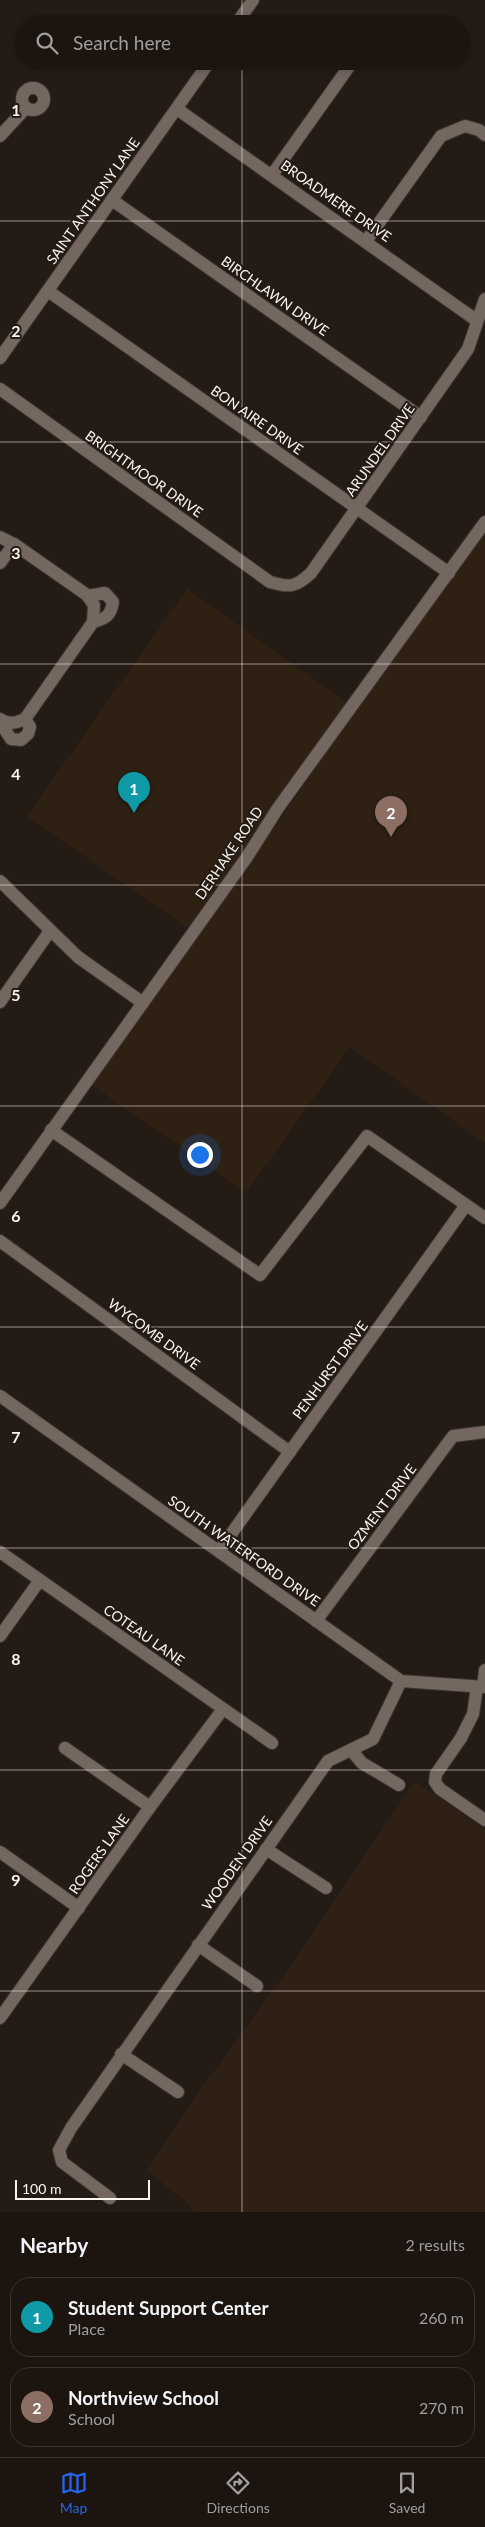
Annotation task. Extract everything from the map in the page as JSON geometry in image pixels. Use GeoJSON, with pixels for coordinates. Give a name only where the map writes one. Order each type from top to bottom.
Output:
{"type":"FeatureCollection","features":[{"type":"Feature","properties":{"kind":"street"},"geometry":{"type":"LineString","coordinates":[[242,15],[253,0]]}},
{"type":"Feature","properties":{"kind":"street","name":"SAINT ANTHONY LANE"},"geometry":{"type":"LineString","coordinates":[[0,358],[204,70]]}},
{"type":"Feature","properties":{"kind":"street"},"geometry":{"type":"LineString","coordinates":[[272,175],[347,70]]}},
{"type":"Feature","properties":{"kind":"street"},"geometry":{"type":"LineString","coordinates":[[0,136],[26,108]]}},
{"type":"Feature","properties":{"kind":"street","name":"BROADMERE DRIVE"},"geometry":{"type":"LineString","coordinates":[[177,109],[476,320]]}},
{"type":"Feature","properties":{"kind":"street"},"geometry":{"type":"LineString","coordinates":[[366,241],[441,136],[465,126],[479,130],[485,135]]}},
{"type":"Feature","properties":{"kind":"street","name":"BIRCHLAWN DRIVE"},"geometry":{"type":"LineString","coordinates":[[112,200],[421,417]]}},
{"type":"Feature","properties":{"kind":"street","name":"BON AIRE DRIVE"},"geometry":{"type":"LineString","coordinates":[[48,291],[449,573]]}},
{"type":"Feature","properties":{"kind":"street","name":"ARUNDEL DRIVE"},"geometry":{"type":"LineString","coordinates":[[270,582],[286,586],[299,584],[311,572],[468,349],[476,320],[485,299]]}},
{"type":"Feature","properties":{"kind":"street","name":"BRIGHTMOOR DRIVE"},"geometry":{"type":"LineString","coordinates":[[0,390],[270,582]]}},
{"type":"Feature","properties":{"kind":"street","name":"DERHAKE ROAD"},"geometry":{"type":"LineString","coordinates":[[2,1196],[143,1003],[247,857],[278,808],[485,522]]}},
{"type":"Feature","properties":{"kind":"street"},"geometry":{"type":"LineString","coordinates":[[0,537],[14,544],[91,601],[93,622],[25,719],[16,723],[3,721],[5,730],[11,739],[21,740],[28,734],[30,727],[25,719]]}},
{"type":"Feature","properties":{"kind":"street"},"geometry":{"type":"LineString","coordinates":[[0,563],[14,544]]}},
{"type":"Feature","properties":{"kind":"street"},"geometry":{"type":"LineString","coordinates":[[91,601],[105,593],[113,602],[111,612],[104,620],[93,622]]}},
{"type":"Feature","properties":{"kind":"street"},"geometry":{"type":"LineString","coordinates":[[0,881],[78,957],[143,1003]]}},
{"type":"Feature","properties":{"kind":"street"},"geometry":{"type":"LineString","coordinates":[[0,1002],[50,931]]}},
{"type":"Feature","properties":{"kind":"street"},"geometry":{"type":"LineString","coordinates":[[51,1130],[260,1275],[367,1136],[485,1218]]}},
{"type":"Feature","properties":{"kind":"street","name":"PENHURST DRIVE"},"geometry":{"type":"LineString","coordinates":[[219,1551],[466,1205]]}},
{"type":"Feature","properties":{"kind":"street","name":"WYCOMB DRIVE"},"geometry":{"type":"LineString","coordinates":[[0,1241],[290,1452]]}},
{"type":"Feature","properties":{"kind":"street","name":"SOUTH WATERFORD DRIVE"},"geometry":{"type":"LineString","coordinates":[[0,1396],[401,1681]]}},
{"type":"Feature","properties":{"kind":"street","name":"OZMENT DRIVE"},"geometry":{"type":"LineString","coordinates":[[316,1621],[453,1436],[485,1432]]}},
{"type":"Feature","properties":{"kind":"street","name":"COTEAU LANE"},"geometry":{"type":"LineString","coordinates":[[0,1552],[272,1743]]}},
{"type":"Feature","properties":{"kind":"street"},"geometry":{"type":"LineString","coordinates":[[0,1636],[40,1580]]}},
{"type":"Feature","properties":{"kind":"street"},"geometry":{"type":"LineString","coordinates":[[485,1670],[482,1687],[473,1714],[461,1738],[436,1774],[436,1782],[440,1789],[485,1820]]}},
{"type":"Feature","properties":{"kind":"street"},"geometry":{"type":"LineString","coordinates":[[401,1681],[482,1687]]}},
{"type":"Feature","properties":{"kind":"street","name":"WOODEN DRIVE"},"geometry":{"type":"LineString","coordinates":[[110,2198],[62,2162],[59,2150],[71,2128],[328,1761],[373,1739],[401,1681]]}},
{"type":"Feature","properties":{"kind":"street","name":"ROGERS LANE"},"geometry":{"type":"LineString","coordinates":[[0,2018],[5,2002],[79,1908],[150,1807],[223,1709]]}},
{"type":"Feature","properties":{"kind":"street"},"geometry":{"type":"LineString","coordinates":[[65,1748],[150,1807]]}},
{"type":"Feature","properties":{"kind":"street"},"geometry":{"type":"LineString","coordinates":[[351,1750],[362,1762],[399,1785]]}},
{"type":"Feature","properties":{"kind":"street"},"geometry":{"type":"LineString","coordinates":[[266,1849],[326,1888]]}},
{"type":"Feature","properties":{"kind":"street"},"geometry":{"type":"LineString","coordinates":[[0,1852],[79,1908]]}},
{"type":"Feature","properties":{"kind":"street"},"geometry":{"type":"LineString","coordinates":[[198,1945],[257,1986]]}},
{"type":"Feature","properties":{"kind":"street"},"geometry":{"type":"LineString","coordinates":[[121,2054],[178,2092]]}},
{"type":"Feature","properties":{"kind":"shaded area"},"geometry":{"type":"Polygon","coordinates":[[[485,529],[485,1143],[350,1047],[246,1193],[92,1085],[485,529]]]}},
{"type":"Feature","properties":{"kind":"shaded area"},"geometry":{"type":"Polygon","coordinates":[[[187,589],[348,703],[189,929],[27,816],[187,589]]]}},
{"type":"Feature","properties":{"kind":"shaded area"},"geometry":{"type":"Polygon","coordinates":[[[415,1781],[485,1830],[485,2212],[193,2212],[189,2204],[147,2171],[193,2100],[290,1967],[415,1781]]]}},
{"type":"Feature","properties":{"kind":"place","name":"Student Support Center"},"geometry":{"type":"Point","coordinates":[134,813]}},
{"type":"Feature","properties":{"kind":"place","name":"Northview School"},"geometry":{"type":"Point","coordinates":[391,837]}}]}
